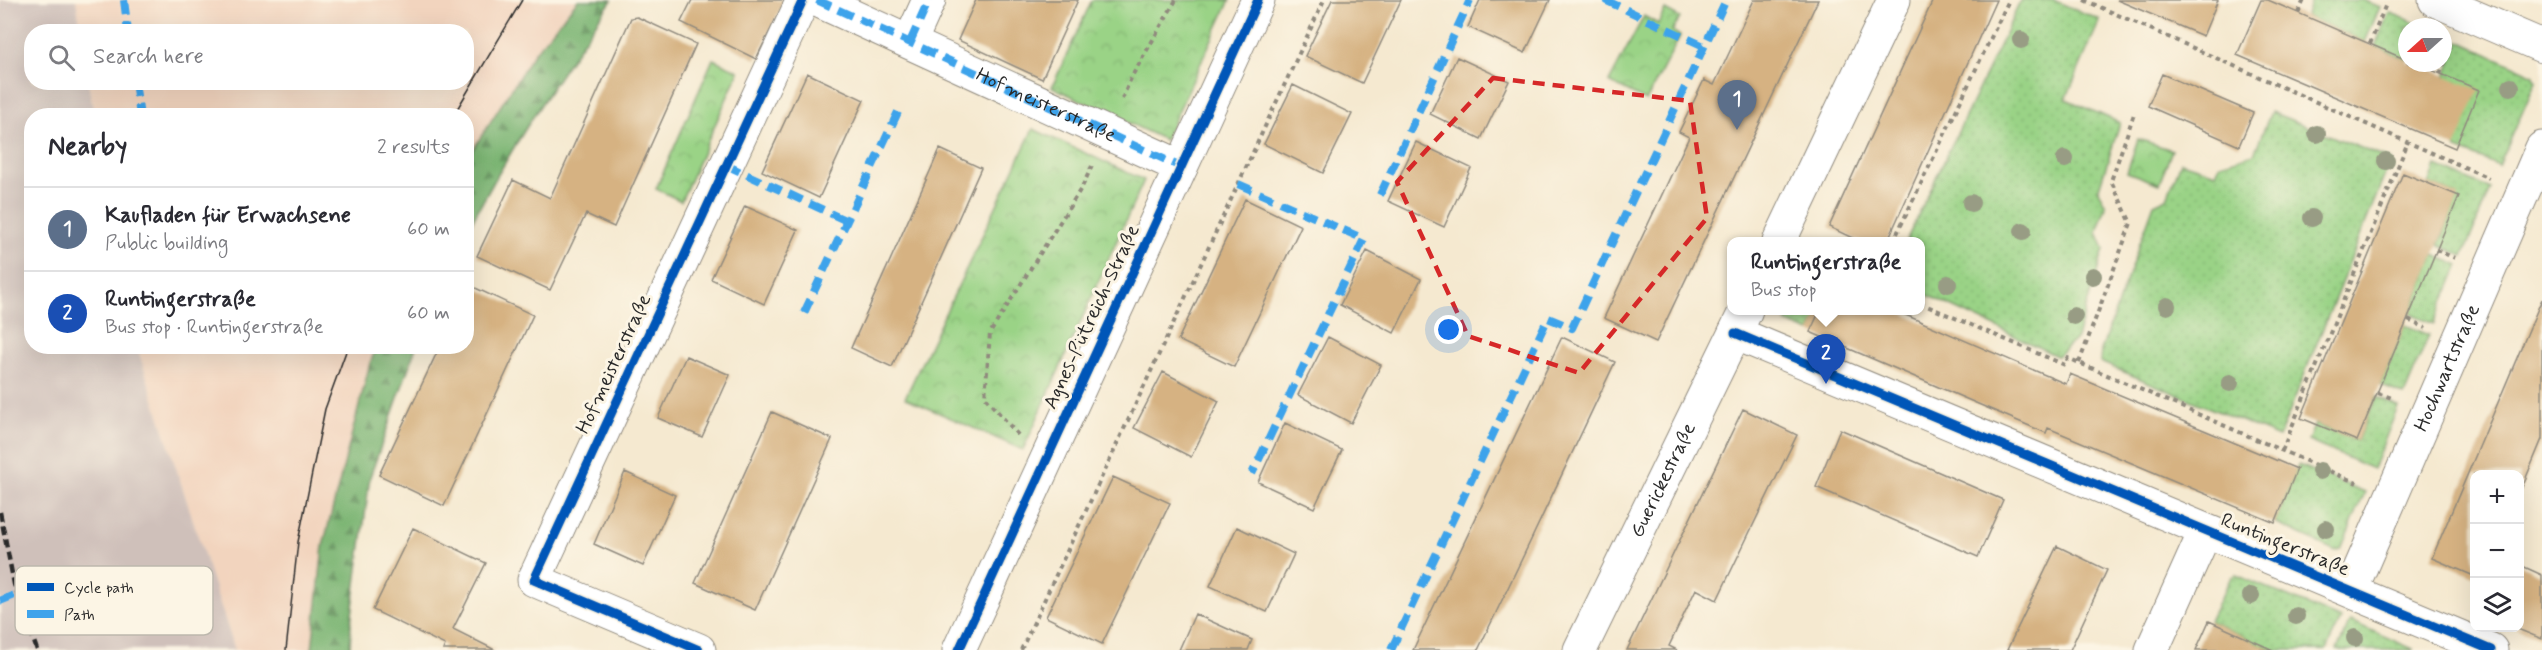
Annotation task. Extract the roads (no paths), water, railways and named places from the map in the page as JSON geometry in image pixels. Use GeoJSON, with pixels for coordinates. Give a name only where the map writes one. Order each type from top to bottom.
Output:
{"type":"FeatureCollection","features":[{"type":"Feature","properties":{"kind":"street","name":"Hofmeisterstraße"},"geometry":{"type":"LineString","coordinates":[[699,650],[534,580],[803,0]]}},
{"type":"Feature","properties":{"kind":"street","name":"Hofmeisterstraße"},"geometry":{"type":"LineString","coordinates":[[817,0],[1181,167]]}},
{"type":"Feature","properties":{"kind":"street"},"geometry":{"type":"LineString","coordinates":[[910,42],[929,0]]}},
{"type":"Feature","properties":{"kind":"street","name":"Agnes-Pütreich-Straße"},"geometry":{"type":"LineString","coordinates":[[959,650],[1258,0]]}},
{"type":"Feature","properties":{"kind":"street"},"geometry":{"type":"LineString","coordinates":[[1781,237],[1894,0]]}},
{"type":"Feature","properties":{"kind":"street"},"geometry":{"type":"LineString","coordinates":[[2434,0],[2542,46]]}},
{"type":"Feature","properties":{"kind":"street","name":"Hochwartstraße"},"geometry":{"type":"LineString","coordinates":[[2351,590],[2542,148]]}},
{"type":"Feature","properties":{"kind":"street","name":"Runtingerstraße"},"geometry":{"type":"LineString","coordinates":[[1740,322],[2205,532],[2351,590],[2491,650]]}},
{"type":"Feature","properties":{"kind":"street","name":"Guerickestraße"},"geometry":{"type":"LineString","coordinates":[[1580,650],[1740,322]]}},
{"type":"Feature","properties":{"kind":"street"},"geometry":{"type":"LineString","coordinates":[[2152,650],[2205,532]]}},
{"type":"Feature","properties":{"kind":"tram line"},"geometry":{"type":"LineString","coordinates":[[474,81],[522,0]]}},
{"type":"Feature","properties":{"kind":"tram line"},"geometry":{"type":"LineString","coordinates":[[458,108],[468,90]]}},
{"type":"Feature","properties":{"kind":"tram line"},"geometry":{"type":"LineString","coordinates":[[286,650],[298,542],[325,409],[345,354]]}},
{"type":"Feature","properties":{"kind":"railway"},"geometry":{"type":"LineString","coordinates":[[0,512],[15,587]]}},
{"type":"Feature","properties":{"kind":"railway"},"geometry":{"type":"LineString","coordinates":[[32,635],[37,650]]}},
{"type":"Feature","properties":{"kind":"place","name":"Kaufladen für Erwachsene"},"geometry":{"type":"Point","coordinates":[1737,130]}},
{"type":"Feature","properties":{"kind":"place","name":"Runtingerstraße"},"geometry":{"type":"Point","coordinates":[1826,384]}}]}
